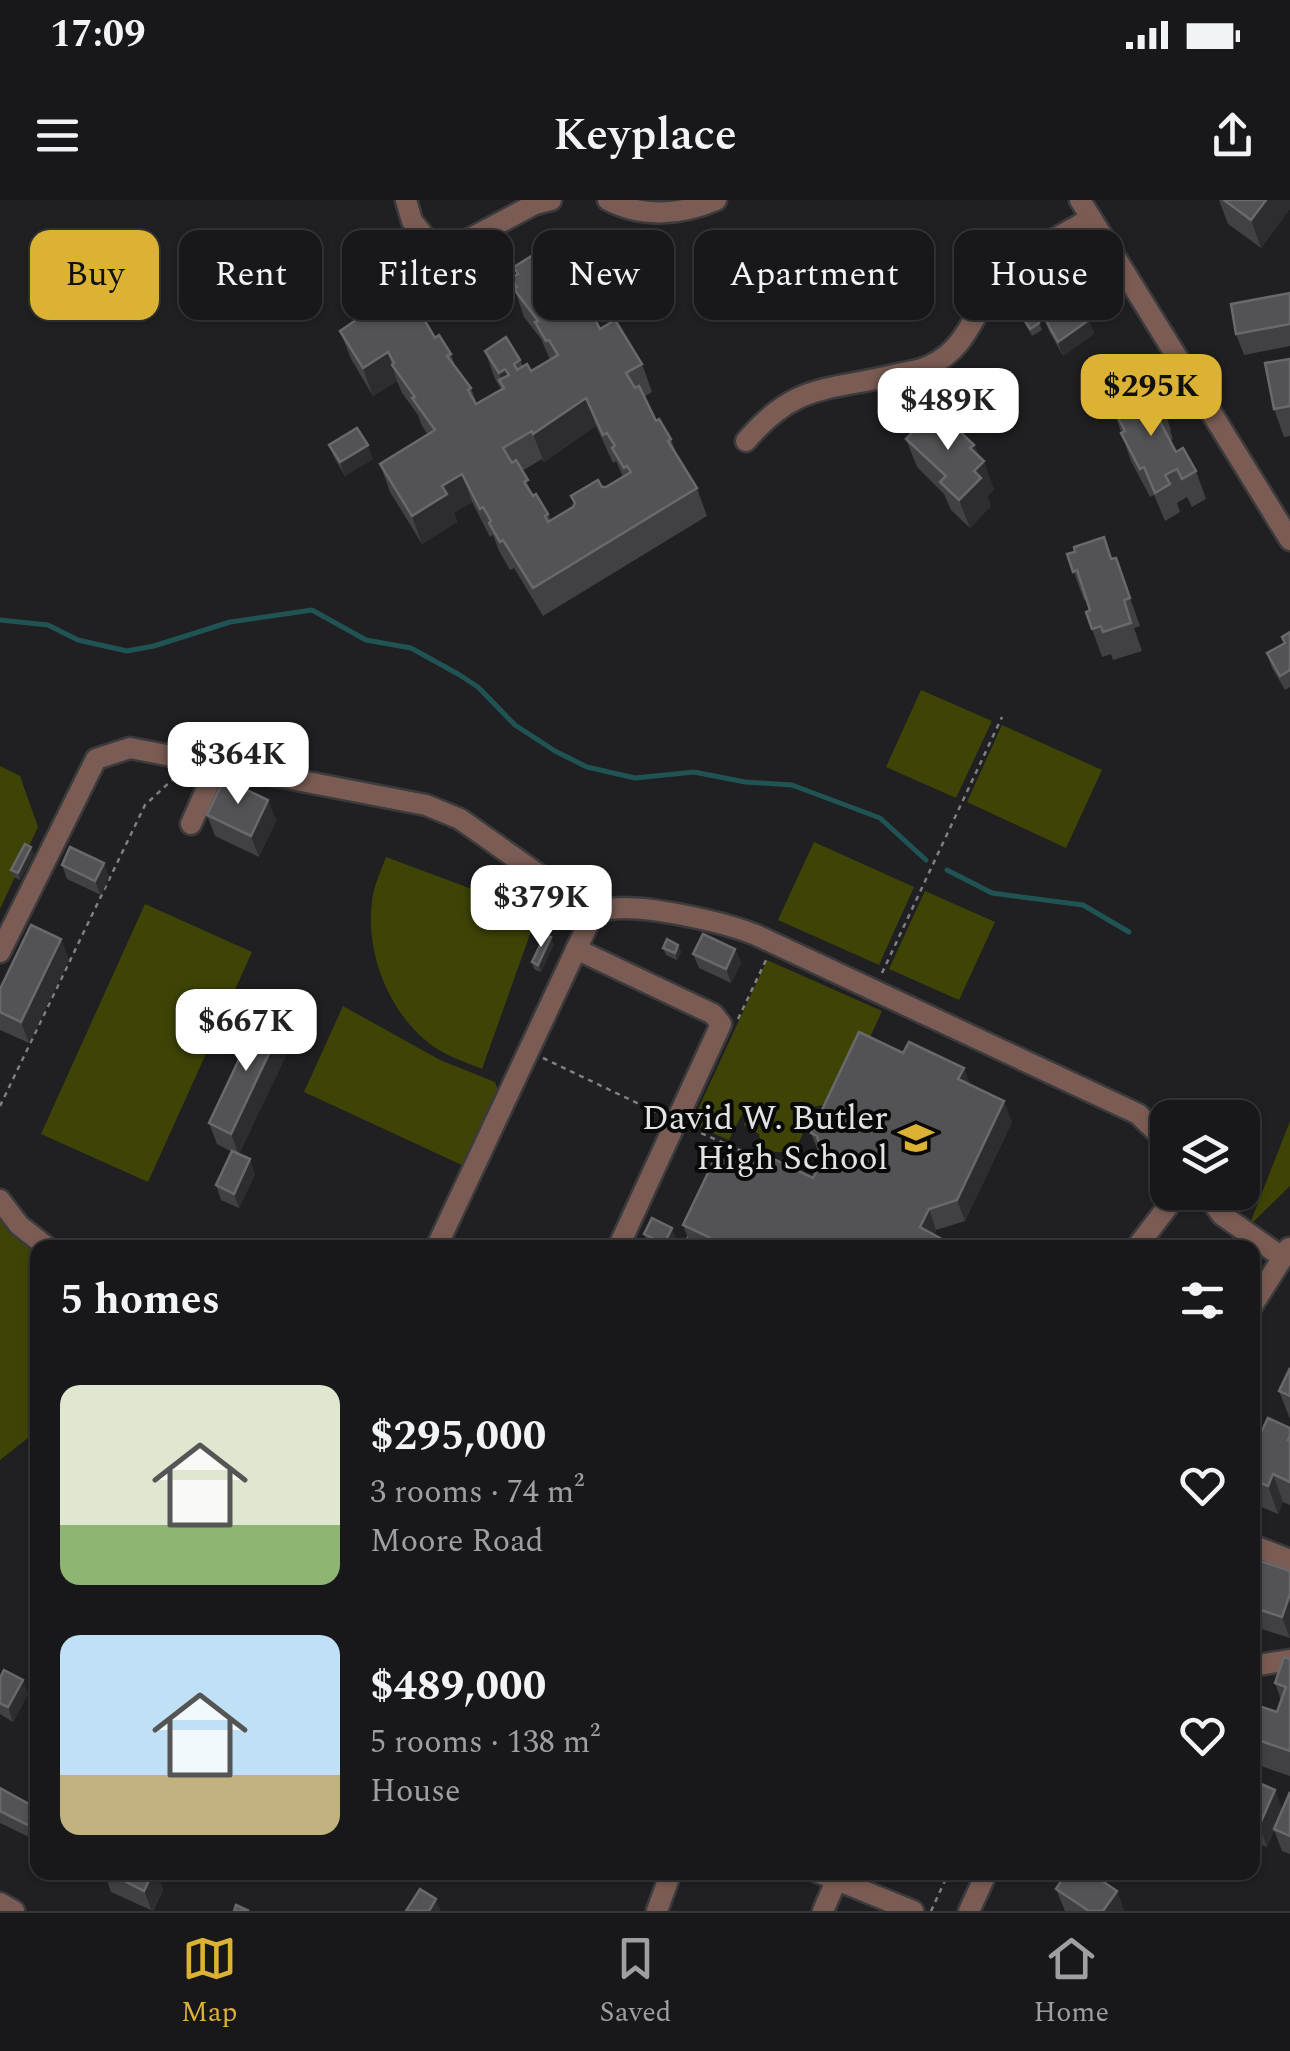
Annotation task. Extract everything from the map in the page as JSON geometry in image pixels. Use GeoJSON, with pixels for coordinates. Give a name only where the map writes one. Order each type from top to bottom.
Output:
{"type":"FeatureCollection","features":[{"type":"Feature","properties":{"kind":"street"},"geometry":{"type":"LineString","coordinates":[[406,200],[412,222],[439,256],[535,204],[551,200]]}},
{"type":"Feature","properties":{"kind":"street"},"geometry":{"type":"LineString","coordinates":[[608,200],[626,210],[659,212],[695,209],[716,200]]}},
{"type":"Feature","properties":{"kind":"street"},"geometry":{"type":"LineString","coordinates":[[746,440],[786,402],[820,388],[930,366],[956,348],[997,283],[1085,209],[1290,540]]}},
{"type":"Feature","properties":{"kind":"street"},"geometry":{"type":"LineString","coordinates":[[0,952],[96,759],[130,748],[214,772],[426,805],[460,819],[596,915]]}},
{"type":"Feature","properties":{"kind":"street"},"geometry":{"type":"LineString","coordinates":[[191,824],[214,772]]}},
{"type":"Feature","properties":{"kind":"street"},"geometry":{"type":"LineString","coordinates":[[440,1240],[590,920],[605,909],[626,908],[728,924],[1138,1114],[1150,1126]]}},
{"type":"Feature","properties":{"kind":"street"},"geometry":{"type":"LineString","coordinates":[[576,949],[713,1014],[721,1024],[622,1240]]}},
{"type":"Feature","properties":{"kind":"street"},"geometry":{"type":"LineString","coordinates":[[0,1200],[19,1225],[38,1240]]}},
{"type":"Feature","properties":{"kind":"street"},"geometry":{"type":"LineString","coordinates":[[1142,1240],[1165,1210]]}},
{"type":"Feature","properties":{"kind":"street"},"geometry":{"type":"LineString","coordinates":[[1218,1210],[1286,1252],[1260,1293]]}},
{"type":"Feature","properties":{"kind":"street"},"geometry":{"type":"LineString","coordinates":[[1260,1548],[1290,1560]]}},
{"type":"Feature","properties":{"kind":"street"},"geometry":{"type":"LineString","coordinates":[[1260,1665],[1290,1660]]}},
{"type":"Feature","properties":{"kind":"street"},"geometry":{"type":"LineString","coordinates":[[657,1911],[668,1880]]}},
{"type":"Feature","properties":{"kind":"street"},"geometry":{"type":"LineString","coordinates":[[823,1911],[826,1880]]}},
{"type":"Feature","properties":{"kind":"street"},"geometry":{"type":"LineString","coordinates":[[834,1880],[914,1911]]}},
{"type":"Feature","properties":{"kind":"street"},"geometry":{"type":"LineString","coordinates":[[970,1911],[984,1880]]}},
{"type":"Feature","properties":{"kind":"street"},"geometry":{"type":"LineString","coordinates":[[0,1903],[14,1911]]}},
{"type":"Feature","properties":{"kind":"path"},"geometry":{"type":"LineString","coordinates":[[874,990],[1002,716]]}},
{"type":"Feature","properties":{"kind":"path"},"geometry":{"type":"LineString","coordinates":[[0,1106],[145,805],[172,780],[214,772]]}},
{"type":"Feature","properties":{"kind":"path"},"geometry":{"type":"LineString","coordinates":[[687,1240],[690,1233]]}},
{"type":"Feature","properties":{"kind":"path"},"geometry":{"type":"LineString","coordinates":[[931,1911],[946,1880]]}},
{"type":"Feature","properties":{"kind":"green space"},"geometry":{"type":"Polygon","coordinates":[[[921,690],[992,721],[956,798],[886,767],[921,690]]]}},
{"type":"Feature","properties":{"kind":"green space"},"geometry":{"type":"Polygon","coordinates":[[[1002,725],[1102,770],[1066,848],[967,802],[1002,725]]]}},
{"type":"Feature","properties":{"kind":"green space"},"geometry":{"type":"Polygon","coordinates":[[[0,766],[20,776],[38,827],[0,909],[0,766]]]}},
{"type":"Feature","properties":{"kind":"green space"},"geometry":{"type":"Polygon","coordinates":[[[814,842],[914,887],[879,965],[778,920],[814,842]]]}},
{"type":"Feature","properties":{"kind":"green space"},"geometry":{"type":"Polygon","coordinates":[[[386,857],[528,910],[534,923],[482,1069],[444,1053],[422,1038],[395,1005],[385,985],[371,923],[374,891],[386,857]]]}},
{"type":"Feature","properties":{"kind":"green space"},"geometry":{"type":"Polygon","coordinates":[[[925,891],[995,922],[959,1000],[889,969],[925,891]]]}},
{"type":"Feature","properties":{"kind":"green space"},"geometry":{"type":"Polygon","coordinates":[[[145,904],[252,952],[148,1182],[41,1134],[145,904]]]}},
{"type":"Feature","properties":{"kind":"green space"},"geometry":{"type":"Polygon","coordinates":[[[767,960],[882,1011],[841,1101],[804,1109],[800,1115],[801,1138],[787,1151],[778,1152],[769,1150],[759,1134],[744,1125],[747,1117],[742,1114],[729,1140],[691,1124],[767,960]]]}},
{"type":"Feature","properties":{"kind":"green space"},"geometry":{"type":"Polygon","coordinates":[[[343,1006],[440,1060],[495,1082],[498,1090],[464,1166],[304,1092],[343,1006]]]}},
{"type":"Feature","properties":{"kind":"green space"},"geometry":{"type":"Polygon","coordinates":[[[1290,1121],[1290,1186],[1249,1226],[1255,1210],[1260,1210],[1260,1198],[1290,1121]]]}},
{"type":"Feature","properties":{"kind":"green space"},"geometry":{"type":"Polygon","coordinates":[[[0,1213],[21,1242],[30,1247],[30,1436],[0,1460],[0,1213]]]}},
{"type":"Feature","properties":{"kind":"building"},"geometry":{"type":"Polygon","coordinates":[[[1224,200],[1266,200],[1251,220],[1224,200]]]}},
{"type":"Feature","properties":{"kind":"building"},"geometry":{"type":"Polygon","coordinates":[[[533,255],[533,314],[514,289],[517,287],[513,277],[518,274],[514,267],[533,255]]]}},
{"type":"Feature","properties":{"kind":"building"},"geometry":{"type":"Polygon","coordinates":[[[1290,293],[1290,324],[1236,334],[1231,304],[1290,293]]]}},
{"type":"Feature","properties":{"kind":"building"},"geometry":{"type":"Polygon","coordinates":[[[356,320],[424,320],[451,354],[447,356],[471,388],[468,390],[476,404],[504,388],[499,380],[509,375],[505,369],[499,373],[485,351],[506,337],[520,360],[514,364],[517,370],[527,364],[531,371],[558,355],[546,341],[535,322],[595,320],[600,329],[615,320],[642,364],[626,373],[635,388],[639,386],[697,488],[533,588],[503,540],[500,542],[462,474],[442,486],[447,494],[412,516],[380,464],[435,430],[392,365],[388,352],[363,368],[340,331],[356,320]],[[586,398],[533,434],[532,431],[503,448],[512,463],[516,460],[528,480],[524,482],[548,514],[548,522],[573,507],[571,496],[598,480],[606,487],[631,472],[627,466],[624,468],[607,433],[603,435],[586,398]]]}},
{"type":"Feature","properties":{"kind":"building"},"geometry":{"type":"Polygon","coordinates":[[[1024,320],[1037,320],[1039,323],[1030,329],[1024,320]]]}},
{"type":"Feature","properties":{"kind":"building"},"geometry":{"type":"Polygon","coordinates":[[[1046,320],[1089,320],[1058,342],[1046,320]]]}},
{"type":"Feature","properties":{"kind":"building"},"geometry":{"type":"Polygon","coordinates":[[[1290,359],[1290,406],[1274,409],[1265,363],[1290,359]]]}},
{"type":"Feature","properties":{"kind":"building"},"geometry":{"type":"Polygon","coordinates":[[[1152,385],[1163,411],[1156,414],[1176,452],[1183,448],[1196,471],[1182,479],[1177,469],[1165,475],[1170,484],[1155,493],[1144,467],[1140,469],[1121,433],[1125,431],[1112,406],[1126,398],[1129,404],[1136,401],[1133,395],[1152,385]]]}},
{"type":"Feature","properties":{"kind":"building"},"geometry":{"type":"Polygon","coordinates":[[[937,407],[950,420],[940,430],[945,435],[954,426],[984,461],[974,471],[981,478],[959,500],[940,482],[946,476],[906,439],[937,407]]]}},
{"type":"Feature","properties":{"kind":"building"},"geometry":{"type":"Polygon","coordinates":[[[357,428],[368,445],[340,462],[329,445],[357,428]]]}},
{"type":"Feature","properties":{"kind":"building"},"geometry":{"type":"Polygon","coordinates":[[[1104,537],[1130,598],[1124,600],[1131,623],[1103,632],[1101,626],[1092,629],[1077,570],[1073,572],[1067,554],[1075,552],[1074,547],[1104,537]]]}},
{"type":"Feature","properties":{"kind":"building"},"geometry":{"type":"Polygon","coordinates":[[[1290,632],[1290,670],[1280,676],[1267,653],[1285,643],[1282,637],[1290,632]]]}},
{"type":"Feature","properties":{"kind":"building"},"geometry":{"type":"Polygon","coordinates":[[[224,779],[268,800],[251,836],[207,815],[224,779]]]}},
{"type":"Feature","properties":{"kind":"building"},"geometry":{"type":"Polygon","coordinates":[[[25,844],[31,847],[18,873],[11,870],[25,844]]]}},
{"type":"Feature","properties":{"kind":"building"},"geometry":{"type":"Polygon","coordinates":[[[70,847],[104,863],[95,881],[62,865],[70,847]]]}},
{"type":"Feature","properties":{"kind":"building"},"geometry":{"type":"Polygon","coordinates":[[[497,867],[527,875],[525,881],[495,874],[497,867]]]}},
{"type":"Feature","properties":{"kind":"building"},"geometry":{"type":"Polygon","coordinates":[[[31,925],[61,939],[21,1022],[0,1012],[0,989],[31,925]]]}},
{"type":"Feature","properties":{"kind":"building"},"geometry":{"type":"Polygon","coordinates":[[[703,934],[735,949],[726,969],[693,954],[703,934]]]}},
{"type":"Feature","properties":{"kind":"building"},"geometry":{"type":"Polygon","coordinates":[[[545,935],[551,937],[538,965],[532,962],[545,935]]]}},
{"type":"Feature","properties":{"kind":"building"},"geometry":{"type":"Polygon","coordinates":[[[667,939],[678,945],[675,953],[663,948],[667,939]]]}},
{"type":"Feature","properties":{"kind":"building"},"geometry":{"type":"Polygon","coordinates":[[[260,1015],[282,1026],[231,1134],[209,1123],[260,1015]]]}},
{"type":"Feature","properties":{"kind":"building","name":"David W. Butler High School"},"geometry":{"type":"Polygon","coordinates":[[[859,1032],[903,1053],[909,1042],[964,1068],[958,1079],[1004,1101],[957,1200],[929,1209],[920,1227],[944,1240],[713,1240],[683,1225],[718,1152],[747,1166],[755,1150],[813,1178],[823,1157],[817,1136],[811,1133],[859,1032]]]}},
{"type":"Feature","properties":{"kind":"building"},"geometry":{"type":"Polygon","coordinates":[[[232,1151],[250,1159],[234,1194],[216,1185],[232,1151]]]}},
{"type":"Feature","properties":{"kind":"building"},"geometry":{"type":"Polygon","coordinates":[[[652,1218],[672,1228],[666,1240],[644,1234],[652,1218]]]}},
{"type":"Feature","properties":{"kind":"building"},"geometry":{"type":"Polygon","coordinates":[[[1290,1368],[1290,1396],[1279,1391],[1290,1368]]]}},
{"type":"Feature","properties":{"kind":"building"},"geometry":{"type":"Polygon","coordinates":[[[1268,1418],[1290,1428],[1290,1482],[1273,1474],[1268,1486],[1260,1482],[1260,1434],[1268,1418]]]}},
{"type":"Feature","properties":{"kind":"building"},"geometry":{"type":"Polygon","coordinates":[[[1260,1561],[1290,1571],[1290,1594],[1282,1617],[1260,1610],[1260,1561]]]}},
{"type":"Feature","properties":{"kind":"building"},"geometry":{"type":"Polygon","coordinates":[[[1284,1657],[1290,1659],[1290,1751],[1260,1741],[1260,1706],[1277,1712],[1286,1687],[1275,1683],[1284,1657]]]}},
{"type":"Feature","properties":{"kind":"building"},"geometry":{"type":"Polygon","coordinates":[[[4,1670],[23,1680],[8,1707],[0,1703],[0,1678],[4,1670]]]}},
{"type":"Feature","properties":{"kind":"building"},"geometry":{"type":"Polygon","coordinates":[[[1260,1783],[1275,1790],[1260,1824],[1260,1783]]]}},
{"type":"Feature","properties":{"kind":"building"},"geometry":{"type":"Polygon","coordinates":[[[0,1788],[30,1805],[30,1826],[0,1811],[0,1788]]]}},
{"type":"Feature","properties":{"kind":"building"},"geometry":{"type":"Polygon","coordinates":[[[1290,1792],[1290,1836],[1274,1829],[1290,1792]]]}},
{"type":"Feature","properties":{"kind":"building"},"geometry":{"type":"Polygon","coordinates":[[[123,1880],[149,1880],[144,1891],[123,1880]]]}},
{"type":"Feature","properties":{"kind":"building"},"geometry":{"type":"Polygon","coordinates":[[[1062,1880],[1101,1880],[1117,1891],[1103,1911],[1089,1911],[1056,1889],[1062,1880]]]}},
{"type":"Feature","properties":{"kind":"building"},"geometry":{"type":"Polygon","coordinates":[[[420,1889],[436,1899],[429,1911],[406,1911],[420,1889]]]}},
{"type":"Feature","properties":{"kind":"waterway"},"geometry":{"type":"LineString","coordinates":[[0,620],[48,625],[78,640],[127,651],[230,622],[312,610],[366,640],[411,648],[458,674],[478,687],[515,725],[587,767],[635,778],[694,772],[745,782],[792,785],[880,818],[926,860]]}},
{"type":"Feature","properties":{"kind":"waterway"},"geometry":{"type":"LineString","coordinates":[[947,870],[992,893],[1083,905],[1129,932]]}},
{"type":"Feature","properties":{"kind":"place","name":"David W. Butler High School"},"geometry":{"type":"Point","coordinates":[916,1138]}}]}
